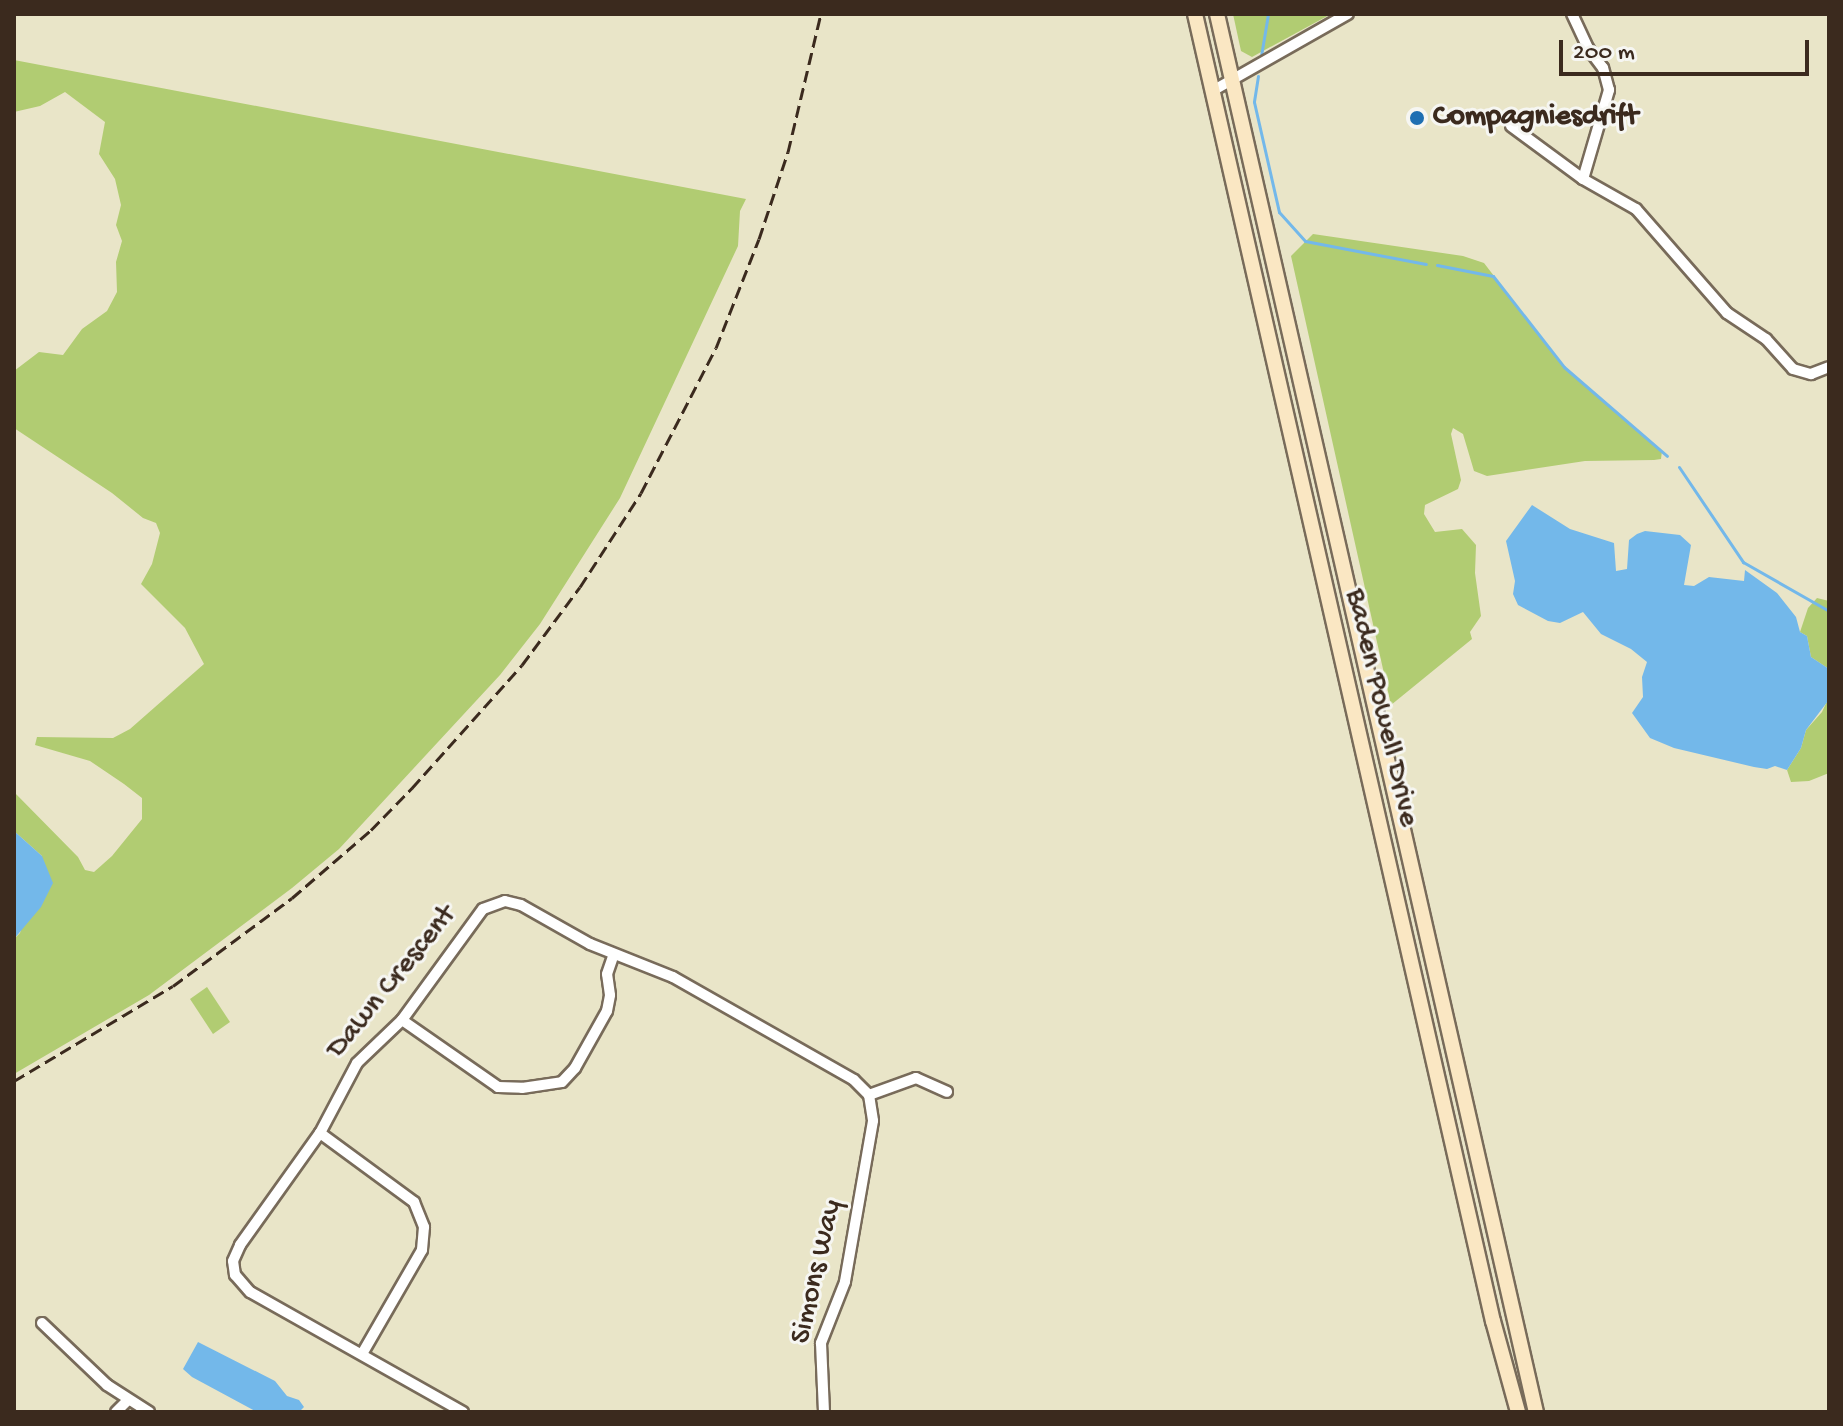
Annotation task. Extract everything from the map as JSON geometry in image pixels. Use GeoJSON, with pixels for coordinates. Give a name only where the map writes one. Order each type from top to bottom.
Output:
{"type":"FeatureCollection","features":[{"type":"Feature","properties":{"kind":"main road","name":"Baden Powell Drive"},"geometry":{"type":"LineString","coordinates":[[1195,14],[1493,1321],[1518,1412]]}},
{"type":"Feature","properties":{"kind":"main road","name":"Baden Powell Drive"},"geometry":{"type":"LineString","coordinates":[[1217,14],[1536,1412]]}},
{"type":"Feature","properties":{"kind":"street"},"geometry":{"type":"LineString","coordinates":[[1214,90],[1348,14]]}},
{"type":"Feature","properties":{"kind":"street"},"geometry":{"type":"LineString","coordinates":[[1572,14],[1588,48],[1603,68],[1609,90],[1583,179]]}},
{"type":"Feature","properties":{"kind":"street"},"geometry":{"type":"LineString","coordinates":[[1511,126],[1583,179],[1636,209],[1727,313],[1766,339],[1793,369],[1811,374],[1829,367]]}},
{"type":"Feature","properties":{"kind":"street","name":"Dawn Crescent"},"geometry":{"type":"LineString","coordinates":[[463,1412],[250,1292],[238,1280],[233,1268],[236,1250],[320,1133],[351,1071],[402,1020],[489,904],[512,901],[614,954],[673,977],[854,1080],[869,1095]]}},
{"type":"Feature","properties":{"kind":"street"},"geometry":{"type":"LineString","coordinates":[[402,1020],[498,1087],[562,1082],[575,1068],[607,1011],[610,1003],[607,974],[614,954]]}},
{"type":"Feature","properties":{"kind":"street"},"geometry":{"type":"LineString","coordinates":[[869,1095],[916,1078],[947,1092]]}},
{"type":"Feature","properties":{"kind":"street","name":"Simons Way"},"geometry":{"type":"LineString","coordinates":[[824,1412],[821,1343],[845,1282],[873,1121],[869,1095]]}},
{"type":"Feature","properties":{"kind":"street"},"geometry":{"type":"LineString","coordinates":[[320,1133],[414,1202],[424,1227],[422,1250],[362,1354]]}},
{"type":"Feature","properties":{"kind":"street"},"geometry":{"type":"LineString","coordinates":[[42,1323],[107,1385],[149,1412]]}},
{"type":"Feature","properties":{"kind":"street"},"geometry":{"type":"LineString","coordinates":[[116,1412],[128,1400]]}},
{"type":"Feature","properties":{"kind":"green space"},"geometry":{"type":"Polygon","coordinates":[[[1233,14],[1331,14],[1252,57],[1241,51],[1233,14]]]}},
{"type":"Feature","properties":{"kind":"green space"},"geometry":{"type":"Polygon","coordinates":[[[14,60],[746,199],[740,211],[738,246],[620,498],[540,624],[500,675],[339,849],[292,888],[149,995],[14,1074],[14,939],[20,933],[42,856],[14,831],[14,792],[78,857],[85,870],[94,872],[112,856],[142,819],[142,798],[90,761],[35,745],[37,737],[113,738],[130,729],[204,664],[185,628],[141,584],[152,564],[160,533],[156,523],[143,518],[112,493],[14,428],[14,371],[39,352],[63,355],[82,329],[107,311],[117,292],[116,262],[122,241],[116,225],[121,205],[115,179],[99,154],[105,122],[65,92],[40,106],[14,112],[14,60]]]}},
{"type":"Feature","properties":{"kind":"green space"},"geometry":{"type":"Polygon","coordinates":[[[1313,234],[1463,256],[1484,263],[1564,367],[1662,451],[1661,459],[1654,460],[1585,461],[1487,476],[1474,471],[1463,434],[1453,428],[1451,434],[1461,480],[1458,489],[1425,505],[1424,514],[1435,532],[1462,529],[1476,545],[1475,573],[1481,616],[1470,632],[1472,639],[1391,705],[1291,256],[1313,234]]]}},
{"type":"Feature","properties":{"kind":"green space"},"geometry":{"type":"Polygon","coordinates":[[[1817,598],[1829,601],[1829,669],[1811,657],[1807,636],[1800,632],[1808,608],[1817,598]]]}},
{"type":"Feature","properties":{"kind":"green space"},"geometry":{"type":"Polygon","coordinates":[[[1829,697],[1829,773],[1809,781],[1791,782],[1787,770],[1801,748],[1806,730],[1822,712],[1829,697]]]}},
{"type":"Feature","properties":{"kind":"green space"},"geometry":{"type":"Polygon","coordinates":[[[207,987],[230,1022],[213,1034],[190,999],[207,987]]]}},
{"type":"Feature","properties":{"kind":"water"},"geometry":{"type":"Polygon","coordinates":[[[1532,505],[1570,529],[1614,543],[1616,571],[1627,569],[1629,540],[1637,534],[1645,531],[1680,535],[1691,545],[1684,585],[1694,586],[1709,577],[1744,581],[1745,570],[1777,593],[1796,617],[1800,632],[1807,636],[1811,657],[1829,669],[1828,701],[1806,730],[1801,748],[1787,770],[1775,766],[1767,769],[1754,767],[1674,748],[1650,738],[1632,713],[1643,697],[1642,677],[1647,662],[1631,649],[1601,634],[1583,612],[1560,623],[1548,621],[1518,605],[1513,594],[1515,581],[1506,541],[1532,505]]]}},
{"type":"Feature","properties":{"kind":"water"},"geometry":{"type":"Polygon","coordinates":[[[14,831],[42,856],[53,883],[41,907],[14,939],[14,831]]]}},
{"type":"Feature","properties":{"kind":"water"},"geometry":{"type":"Polygon","coordinates":[[[198,1342],[275,1381],[287,1396],[299,1400],[304,1407],[299,1412],[257,1412],[192,1377],[183,1369],[198,1342]]]}},
{"type":"Feature","properties":{"kind":"waterway"},"geometry":{"type":"LineString","coordinates":[[1261,56],[1268,14]]}},
{"type":"Feature","properties":{"kind":"waterway"},"geometry":{"type":"LineString","coordinates":[[1258,76],[1254,102],[1279,212],[1305,241],[1426,264]]}},
{"type":"Feature","properties":{"kind":"waterway"},"geometry":{"type":"LineString","coordinates":[[1437,265],[1493,276],[1564,367],[1667,456]]}},
{"type":"Feature","properties":{"kind":"waterway"},"geometry":{"type":"LineString","coordinates":[[1679,467],[1743,562],[1829,611]]}},
{"type":"Feature","properties":{"kind":"railway"},"geometry":{"type":"LineString","coordinates":[[14,1081],[173,986],[292,898],[371,830],[522,665],[580,587],[641,493],[716,348],[759,239],[788,152],[821,14]]}},
{"type":"Feature","properties":{"kind":"place","name":"Compagniesdrift"},"geometry":{"type":"Point","coordinates":[1417,118]}}]}
